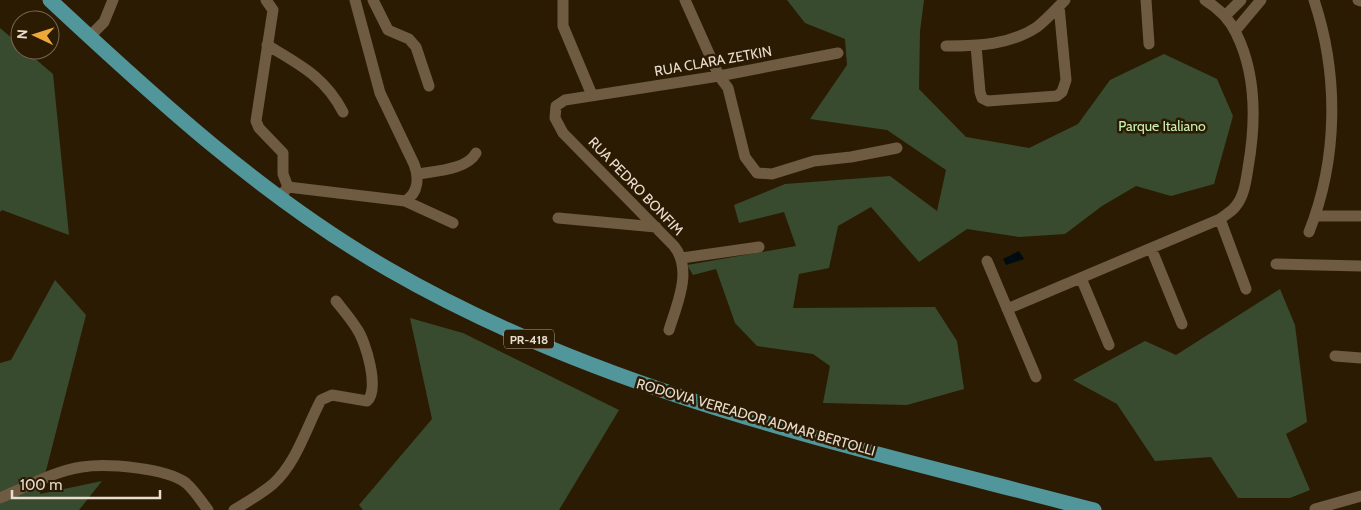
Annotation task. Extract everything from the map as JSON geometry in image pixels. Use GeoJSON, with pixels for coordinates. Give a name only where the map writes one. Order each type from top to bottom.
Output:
{"type":"FeatureCollection","features":[{"type":"Feature","properties":{"kind":"highway","name":"RODOVIA VEREADOR ADMAR BERTOLLI"},"geometry":{"type":"LineString","coordinates":[[50,0],[160,101],[284,192],[336,236],[398,274],[523,336],[641,385],[802,434],[1094,510]]}},
{"type":"Feature","properties":{"kind":"street"},"geometry":{"type":"LineString","coordinates":[[89,36],[104,22],[113,0]]}},
{"type":"Feature","properties":{"kind":"street"},"geometry":{"type":"LineString","coordinates":[[266,0],[274,5],[256,121],[259,128],[283,153],[284,192],[405,201],[452,222]]}},
{"type":"Feature","properties":{"kind":"street"},"geometry":{"type":"LineString","coordinates":[[355,0],[378,87],[418,174],[413,194],[405,201]]}},
{"type":"Feature","properties":{"kind":"street"},"geometry":{"type":"LineString","coordinates":[[373,0],[388,30],[409,39],[416,47],[429,86]]}},
{"type":"Feature","properties":{"kind":"street"},"geometry":{"type":"LineString","coordinates":[[563,0],[563,26],[592,95]]}},
{"type":"Feature","properties":{"kind":"street"},"geometry":{"type":"LineString","coordinates":[[684,0],[719,76],[728,88],[745,157],[757,173],[772,174],[814,161],[851,157],[897,148]]}},
{"type":"Feature","properties":{"kind":"street"},"geometry":{"type":"LineString","coordinates":[[1146,0],[1149,44]]}},
{"type":"Feature","properties":{"kind":"street"},"geometry":{"type":"LineString","coordinates":[[1008,309],[1220,219],[1235,208],[1241,197],[1248,169],[1253,131],[1250,71],[1235,31],[1225,16],[1205,0]]}},
{"type":"Feature","properties":{"kind":"street"},"geometry":{"type":"LineString","coordinates":[[1225,16],[1241,0]]}},
{"type":"Feature","properties":{"kind":"street"},"geometry":{"type":"LineString","coordinates":[[1235,31],[1261,0]]}},
{"type":"Feature","properties":{"kind":"street"},"geometry":{"type":"LineString","coordinates":[[1309,232],[1328,164],[1332,114],[1328,56],[1314,0]]}},
{"type":"Feature","properties":{"kind":"street"},"geometry":{"type":"LineString","coordinates":[[976,46],[982,98],[988,101],[1057,96],[1062,92],[1066,80],[1062,3]]}},
{"type":"Feature","properties":{"kind":"street"},"geometry":{"type":"LineString","coordinates":[[946,46],[976,46],[998,43],[1024,34],[1036,27],[1062,3]]}},
{"type":"Feature","properties":{"kind":"street"},"geometry":{"type":"LineString","coordinates":[[267,45],[319,78],[333,92],[344,112]]}},
{"type":"Feature","properties":{"kind":"street","name":"RUA CLARA ZETKIN"},"geometry":{"type":"LineString","coordinates":[[592,95],[719,76],[838,53]]}},
{"type":"Feature","properties":{"kind":"street","name":"RUA PEDRO BONFIM"},"geometry":{"type":"LineString","coordinates":[[592,95],[565,100],[559,103],[554,111],[558,126],[656,227],[682,258],[683,278],[670,330]]}},
{"type":"Feature","properties":{"kind":"street"},"geometry":{"type":"LineString","coordinates":[[418,174],[461,164],[471,159],[476,153]]}},
{"type":"Feature","properties":{"kind":"street"},"geometry":{"type":"LineString","coordinates":[[1315,216],[1361,216]]}},
{"type":"Feature","properties":{"kind":"street"},"geometry":{"type":"LineString","coordinates":[[558,218],[656,227]]}},
{"type":"Feature","properties":{"kind":"street"},"geometry":{"type":"LineString","coordinates":[[1220,219],[1246,289]]}},
{"type":"Feature","properties":{"kind":"street"},"geometry":{"type":"LineString","coordinates":[[682,258],[759,247]]}},
{"type":"Feature","properties":{"kind":"street"},"geometry":{"type":"LineString","coordinates":[[1151,248],[1182,324]]}},
{"type":"Feature","properties":{"kind":"street"},"geometry":{"type":"LineString","coordinates":[[987,261],[1036,377]]}},
{"type":"Feature","properties":{"kind":"street"},"geometry":{"type":"LineString","coordinates":[[1276,264],[1361,266]]}},
{"type":"Feature","properties":{"kind":"street"},"geometry":{"type":"LineString","coordinates":[[1081,278],[1109,346]]}},
{"type":"Feature","properties":{"kind":"street"},"geometry":{"type":"LineString","coordinates":[[234,510],[264,491],[282,474],[300,444],[321,400],[332,395],[367,402],[373,394],[372,380],[362,338],[336,301]]}},
{"type":"Feature","properties":{"kind":"street"},"geometry":{"type":"LineString","coordinates":[[1335,356],[1361,358]]}},
{"type":"Feature","properties":{"kind":"street"},"geometry":{"type":"LineString","coordinates":[[0,498],[63,472],[82,467],[105,466],[159,472],[176,477],[192,490],[208,510]]}},
{"type":"Feature","properties":{"kind":"street"},"geometry":{"type":"LineString","coordinates":[[1315,508],[1361,496]]}},
{"type":"Feature","properties":{"kind":"green space","name":"Parque Italiano"},"geometry":{"type":"Polygon","coordinates":[[[787,0],[924,0],[920,31],[919,89],[966,137],[1029,148],[1078,124],[1110,80],[1164,54],[1217,79],[1233,116],[1214,184],[1171,196],[1136,186],[1102,206],[1065,234],[1019,237],[967,229],[919,262],[871,207],[838,226],[829,268],[799,274],[793,308],[935,307],[957,341],[964,389],[907,405],[823,403],[830,366],[813,354],[757,346],[735,323],[716,269],[693,275],[687,265],[796,246],[784,212],[739,223],[734,205],[785,184],[890,176],[937,211],[946,170],[887,130],[810,119],[847,65],[845,39],[805,23],[787,0]]]}},
{"type":"Feature","properties":{"kind":"green space"},"geometry":{"type":"Polygon","coordinates":[[[0,28],[10,36],[10,60],[37,60],[53,74],[69,235],[2,210],[0,212],[0,28]]]}},
{"type":"Feature","properties":{"kind":"green space"},"geometry":{"type":"Polygon","coordinates":[[[55,280],[86,315],[40,494],[102,481],[79,510],[0,510],[0,363],[11,360],[55,280]]]}},
{"type":"Feature","properties":{"kind":"green space"},"geometry":{"type":"Polygon","coordinates":[[[1280,289],[1295,325],[1307,422],[1286,434],[1310,490],[1290,498],[1238,498],[1211,457],[1155,461],[1117,404],[1073,380],[1145,341],[1176,355],[1280,289]]]}},
{"type":"Feature","properties":{"kind":"green space"},"geometry":{"type":"Polygon","coordinates":[[[410,318],[463,333],[619,410],[559,510],[363,510],[359,505],[432,419],[410,318]]]}},
{"type":"Feature","properties":{"kind":"shaded area"},"geometry":{"type":"Polygon","coordinates":[[[1019,251],[1024,259],[1006,265],[1003,259],[1019,251]]]}}]}
